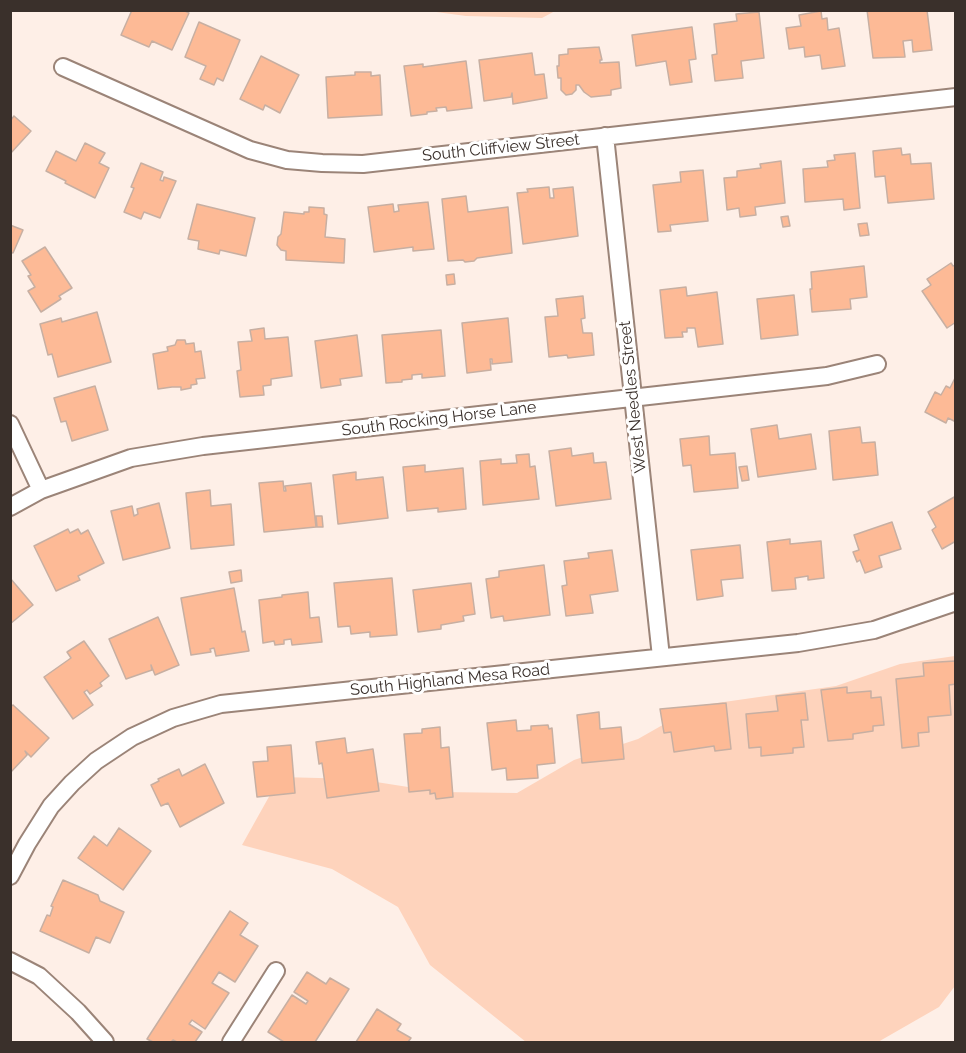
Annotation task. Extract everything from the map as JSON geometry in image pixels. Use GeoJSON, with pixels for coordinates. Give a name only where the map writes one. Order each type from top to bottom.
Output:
{"type":"FeatureCollection","features":[{"type":"Feature","properties":{"kind":"street","name":"South Cliffview Street"},"geometry":{"type":"LineString","coordinates":[[63,67],[250,150],[287,160],[322,163],[363,164],[956,97]]}},
{"type":"Feature","properties":{"kind":"street","name":"West Needles Street"},"geometry":{"type":"LineString","coordinates":[[606,136],[661,657]]}},
{"type":"Feature","properties":{"kind":"street","name":"South Rocking Horse Lane"},"geometry":{"type":"LineString","coordinates":[[10,507],[41,490],[131,458],[203,446],[827,376],[877,364]]}},
{"type":"Feature","properties":{"kind":"street"},"geometry":{"type":"LineString","coordinates":[[10,424],[41,490]]}},
{"type":"Feature","properties":{"kind":"street","name":"South Highland Mesa Road"},"geometry":{"type":"LineString","coordinates":[[10,876],[51,806],[96,761],[132,737],[173,718],[221,704],[798,643],[874,630],[956,602]]}},
{"type":"Feature","properties":{"kind":"street"},"geometry":{"type":"LineString","coordinates":[[10,961],[39,976],[78,1012],[105,1042]]}},
{"type":"Feature","properties":{"kind":"street"},"geometry":{"type":"LineString","coordinates":[[231,1042],[276,971]]}},
{"type":"Feature","properties":{"kind":"shaded area"},"geometry":{"type":"Polygon","coordinates":[[[429,11],[555,11],[542,18],[466,16],[429,11]]]}},
{"type":"Feature","properties":{"kind":"shaded area"},"geometry":{"type":"Polygon","coordinates":[[[955,656],[955,986],[939,1007],[878,1042],[526,1042],[430,965],[398,907],[332,869],[242,845],[280,777],[357,779],[440,792],[517,793],[574,760],[638,739],[696,706],[836,686],[900,664],[955,656]]]}},
{"type":"Feature","properties":{"kind":"building"},"geometry":{"type":"Polygon","coordinates":[[[132,10],[183,10],[189,13],[172,50],[152,41],[149,47],[121,35],[132,10]]]}},
{"type":"Feature","properties":{"kind":"building"},"geometry":{"type":"Polygon","coordinates":[[[867,10],[927,10],[932,50],[913,52],[912,40],[903,41],[905,57],[873,58],[867,10]]]}},
{"type":"Feature","properties":{"kind":"building"},"geometry":{"type":"Polygon","coordinates":[[[821,11],[822,19],[827,18],[828,30],[839,28],[845,66],[822,69],[820,55],[805,57],[804,47],[789,49],[786,28],[801,26],[799,15],[821,11]]]}},
{"type":"Feature","properties":{"kind":"building"},"geometry":{"type":"Polygon","coordinates":[[[759,12],[764,58],[741,61],[743,78],[715,81],[712,55],[717,54],[714,24],[737,21],[736,14],[759,12]]]}},
{"type":"Feature","properties":{"kind":"building"},"geometry":{"type":"Polygon","coordinates":[[[199,22],[240,40],[223,81],[217,78],[214,85],[200,79],[206,66],[185,57],[199,22]]]}},
{"type":"Feature","properties":{"kind":"building"},"geometry":{"type":"Polygon","coordinates":[[[692,27],[696,59],[689,60],[692,82],[670,85],[666,61],[636,66],[632,35],[692,27]]]}},
{"type":"Feature","properties":{"kind":"building"},"geometry":{"type":"Polygon","coordinates":[[[599,47],[602,60],[600,63],[619,62],[621,88],[611,90],[611,95],[591,97],[579,85],[576,85],[576,90],[572,94],[566,95],[561,90],[561,78],[558,78],[559,55],[568,54],[568,49],[599,47]]]}},
{"type":"Feature","properties":{"kind":"building"},"geometry":{"type":"Polygon","coordinates":[[[532,53],[535,75],[544,74],[547,98],[513,104],[512,93],[511,97],[484,101],[479,60],[532,53]]]}},
{"type":"Feature","properties":{"kind":"building"},"geometry":{"type":"Polygon","coordinates":[[[261,56],[299,75],[280,113],[265,105],[263,110],[240,99],[261,56]]]}},
{"type":"Feature","properties":{"kind":"building"},"geometry":{"type":"Polygon","coordinates":[[[466,61],[472,108],[447,111],[446,107],[436,108],[437,111],[411,116],[404,66],[423,64],[423,67],[466,61]]]}},
{"type":"Feature","properties":{"kind":"building"},"geometry":{"type":"Polygon","coordinates":[[[355,72],[371,72],[371,76],[380,75],[382,115],[328,118],[326,77],[355,75],[355,72]]]}},
{"type":"Feature","properties":{"kind":"building"},"geometry":{"type":"Polygon","coordinates":[[[14,116],[31,131],[10,154],[10,121],[14,116]]]}},
{"type":"Feature","properties":{"kind":"building"},"geometry":{"type":"Polygon","coordinates":[[[85,143],[105,153],[99,163],[109,168],[95,198],[46,171],[56,151],[76,161],[85,143]]]}},
{"type":"Feature","properties":{"kind":"building"},"geometry":{"type":"Polygon","coordinates":[[[901,148],[902,155],[910,154],[911,164],[931,163],[934,199],[888,203],[885,176],[875,177],[873,151],[901,148]]]}},
{"type":"Feature","properties":{"kind":"building"},"geometry":{"type":"Polygon","coordinates":[[[855,153],[860,208],[844,210],[843,199],[805,202],[803,169],[828,167],[827,161],[835,160],[834,155],[855,153]]]}},
{"type":"Feature","properties":{"kind":"building"},"geometry":{"type":"Polygon","coordinates":[[[781,161],[785,203],[755,207],[756,215],[740,217],[739,208],[727,210],[724,178],[737,177],[737,171],[761,168],[760,164],[781,161]]]}},
{"type":"Feature","properties":{"kind":"building"},"geometry":{"type":"Polygon","coordinates":[[[141,163],[163,172],[160,180],[163,181],[164,177],[176,181],[160,218],[144,212],[141,219],[124,212],[141,163]]]}},
{"type":"Feature","properties":{"kind":"building"},"geometry":{"type":"Polygon","coordinates":[[[703,170],[708,221],[670,225],[671,231],[658,232],[653,185],[681,182],[680,172],[703,170]]]}},
{"type":"Feature","properties":{"kind":"building"},"geometry":{"type":"Polygon","coordinates":[[[549,187],[550,198],[554,198],[553,189],[573,187],[578,236],[523,244],[517,193],[528,192],[527,189],[549,187]]]}},
{"type":"Feature","properties":{"kind":"building"},"geometry":{"type":"Polygon","coordinates":[[[466,196],[468,212],[508,207],[512,253],[477,258],[474,261],[448,261],[442,199],[466,196]]]}},
{"type":"Feature","properties":{"kind":"building"},"geometry":{"type":"Polygon","coordinates":[[[428,202],[434,249],[413,251],[413,247],[374,252],[368,207],[393,204],[394,212],[399,211],[398,205],[428,202]]]}},
{"type":"Feature","properties":{"kind":"building"},"geometry":{"type":"Polygon","coordinates":[[[197,204],[255,218],[246,256],[220,250],[219,254],[198,249],[199,241],[188,239],[197,204]]]}},
{"type":"Feature","properties":{"kind":"building"},"geometry":{"type":"Polygon","coordinates":[[[309,207],[324,208],[324,214],[327,215],[325,237],[345,239],[344,263],[286,260],[286,251],[281,250],[277,245],[284,212],[304,214],[304,212],[309,212],[309,207]]]}},
{"type":"Feature","properties":{"kind":"building"},"geometry":{"type":"Polygon","coordinates":[[[788,216],[790,226],[783,227],[781,217],[788,216]]]}},
{"type":"Feature","properties":{"kind":"building"},"geometry":{"type":"Polygon","coordinates":[[[867,223],[869,235],[860,236],[858,224],[867,223]]]}},
{"type":"Feature","properties":{"kind":"building"},"geometry":{"type":"Polygon","coordinates":[[[10,225],[23,230],[13,253],[10,252],[10,225]]]}},
{"type":"Feature","properties":{"kind":"building"},"geometry":{"type":"Polygon","coordinates":[[[45,247],[72,288],[59,296],[61,299],[41,312],[28,291],[35,287],[22,261],[45,247]]]}},
{"type":"Feature","properties":{"kind":"building"},"geometry":{"type":"Polygon","coordinates":[[[951,263],[953,266],[956,265],[956,322],[947,328],[922,291],[931,285],[927,279],[951,263]]]}},
{"type":"Feature","properties":{"kind":"building"},"geometry":{"type":"Polygon","coordinates":[[[864,266],[867,297],[850,299],[851,309],[812,312],[811,272],[864,266]]]}},
{"type":"Feature","properties":{"kind":"building"},"geometry":{"type":"Polygon","coordinates":[[[454,274],[455,284],[447,285],[446,275],[454,274]]]}},
{"type":"Feature","properties":{"kind":"building"},"geometry":{"type":"Polygon","coordinates":[[[686,287],[687,296],[717,292],[723,344],[698,347],[695,328],[687,328],[687,332],[682,332],[683,337],[665,338],[660,290],[686,287]]]}},
{"type":"Feature","properties":{"kind":"building"},"geometry":{"type":"Polygon","coordinates":[[[794,295],[798,335],[761,339],[757,299],[794,295]]]}},
{"type":"Feature","properties":{"kind":"building"},"geometry":{"type":"Polygon","coordinates":[[[583,296],[585,318],[581,319],[583,333],[592,333],[594,355],[568,358],[567,355],[549,357],[545,317],[558,316],[556,299],[583,296]]]}},
{"type":"Feature","properties":{"kind":"building"},"geometry":{"type":"Polygon","coordinates":[[[97,312],[111,362],[58,377],[52,354],[48,355],[40,324],[61,318],[62,322],[97,312]]]}},
{"type":"Feature","properties":{"kind":"building"},"geometry":{"type":"Polygon","coordinates":[[[508,318],[512,362],[492,364],[492,359],[490,359],[491,370],[467,373],[462,323],[508,318]]]}},
{"type":"Feature","properties":{"kind":"building"},"geometry":{"type":"Polygon","coordinates":[[[264,328],[265,339],[288,337],[292,376],[271,379],[271,385],[263,386],[264,395],[240,397],[237,371],[241,370],[238,342],[252,341],[250,330],[264,328]]]}},
{"type":"Feature","properties":{"kind":"building"},"geometry":{"type":"Polygon","coordinates":[[[441,330],[445,376],[422,378],[422,374],[412,375],[412,379],[386,383],[382,335],[441,330]]]}},
{"type":"Feature","properties":{"kind":"building"},"geometry":{"type":"Polygon","coordinates":[[[357,335],[362,376],[340,379],[341,385],[321,388],[315,341],[357,335]]]}},
{"type":"Feature","properties":{"kind":"building"},"geometry":{"type":"Polygon","coordinates":[[[177,340],[185,340],[186,344],[194,343],[195,352],[201,351],[205,378],[196,379],[197,384],[191,385],[191,388],[158,389],[153,354],[168,351],[167,347],[175,345],[177,340]]]}},
{"type":"Feature","properties":{"kind":"building"},"geometry":{"type":"Polygon","coordinates":[[[956,376],[956,422],[948,418],[946,423],[925,412],[935,392],[941,395],[946,386],[950,388],[956,376]]]}},
{"type":"Feature","properties":{"kind":"building"},"geometry":{"type":"Polygon","coordinates":[[[95,386],[108,430],[72,441],[66,421],[61,422],[54,398],[95,386]]]}},
{"type":"Feature","properties":{"kind":"building"},"geometry":{"type":"Polygon","coordinates":[[[777,425],[779,439],[811,434],[816,469],[758,477],[751,429],[777,425]]]}},
{"type":"Feature","properties":{"kind":"building"},"geometry":{"type":"Polygon","coordinates":[[[860,427],[862,443],[875,442],[878,475],[833,480],[829,431],[860,427]]]}},
{"type":"Feature","properties":{"kind":"building"},"geometry":{"type":"Polygon","coordinates":[[[709,436],[710,455],[735,453],[738,488],[694,492],[691,465],[683,466],[680,439],[709,436]]]}},
{"type":"Feature","properties":{"kind":"building"},"geometry":{"type":"Polygon","coordinates":[[[571,448],[572,456],[593,453],[594,463],[606,462],[611,499],[556,506],[549,451],[571,448]]]}},
{"type":"Feature","properties":{"kind":"building"},"geometry":{"type":"Polygon","coordinates":[[[529,454],[530,467],[535,466],[539,499],[483,505],[480,461],[501,459],[501,464],[517,463],[516,455],[529,454]]]}},
{"type":"Feature","properties":{"kind":"building"},"geometry":{"type":"Polygon","coordinates":[[[425,465],[425,472],[463,468],[466,509],[438,512],[438,508],[407,511],[403,467],[425,465]]]}},
{"type":"Feature","properties":{"kind":"building"},"geometry":{"type":"Polygon","coordinates":[[[747,466],[749,480],[742,481],[739,467],[747,466]]]}},
{"type":"Feature","properties":{"kind":"building"},"geometry":{"type":"Polygon","coordinates":[[[356,472],[356,480],[383,477],[388,518],[338,524],[333,475],[356,472]]]}},
{"type":"Feature","properties":{"kind":"building"},"geometry":{"type":"Polygon","coordinates":[[[283,481],[284,491],[286,491],[285,486],[311,483],[316,527],[264,532],[259,483],[283,481]]]}},
{"type":"Feature","properties":{"kind":"building"},"geometry":{"type":"Polygon","coordinates":[[[210,490],[211,506],[231,504],[234,545],[191,549],[186,493],[210,490]]]}},
{"type":"Feature","properties":{"kind":"building"},"geometry":{"type":"Polygon","coordinates":[[[956,496],[956,541],[942,549],[932,530],[936,527],[928,512],[956,496]]]}},
{"type":"Feature","properties":{"kind":"building"},"geometry":{"type":"Polygon","coordinates":[[[159,503],[170,548],[123,560],[111,511],[132,506],[134,516],[138,514],[137,509],[159,503]]]}},
{"type":"Feature","properties":{"kind":"building"},"geometry":{"type":"Polygon","coordinates":[[[316,516],[322,516],[323,527],[317,527],[316,516]]]}},
{"type":"Feature","properties":{"kind":"building"},"geometry":{"type":"Polygon","coordinates":[[[892,522],[901,549],[879,556],[882,567],[865,573],[860,560],[857,562],[853,552],[859,550],[854,535],[892,522]]]}},
{"type":"Feature","properties":{"kind":"building"},"geometry":{"type":"Polygon","coordinates":[[[68,529],[70,533],[78,529],[81,534],[88,530],[104,563],[78,576],[80,580],[56,591],[34,546],[68,529]]]}},
{"type":"Feature","properties":{"kind":"building"},"geometry":{"type":"Polygon","coordinates":[[[790,539],[790,544],[821,541],[824,578],[808,580],[808,576],[795,578],[796,589],[772,591],[767,542],[790,539]]]}},
{"type":"Feature","properties":{"kind":"building"},"geometry":{"type":"Polygon","coordinates":[[[740,545],[743,578],[721,580],[723,596],[697,600],[691,550],[740,545]]]}},
{"type":"Feature","properties":{"kind":"building"},"geometry":{"type":"Polygon","coordinates":[[[612,550],[618,591],[590,595],[593,613],[566,616],[562,586],[567,585],[564,561],[589,558],[588,553],[612,550]]]}},
{"type":"Feature","properties":{"kind":"building"},"geometry":{"type":"Polygon","coordinates":[[[544,565],[550,615],[504,621],[503,616],[491,618],[486,579],[499,577],[499,571],[544,565]]]}},
{"type":"Feature","properties":{"kind":"building"},"geometry":{"type":"Polygon","coordinates":[[[241,570],[242,581],[231,583],[229,572],[241,570]]]}},
{"type":"Feature","properties":{"kind":"building"},"geometry":{"type":"Polygon","coordinates":[[[10,578],[33,605],[10,624],[10,578]]]}},
{"type":"Feature","properties":{"kind":"building"},"geometry":{"type":"Polygon","coordinates":[[[392,578],[397,635],[370,637],[370,632],[351,634],[350,626],[338,627],[334,583],[392,578]]]}},
{"type":"Feature","properties":{"kind":"building"},"geometry":{"type":"Polygon","coordinates":[[[471,583],[475,614],[463,616],[464,621],[441,625],[441,629],[418,632],[413,590],[471,583]]]}},
{"type":"Feature","properties":{"kind":"building"},"geometry":{"type":"Polygon","coordinates":[[[234,588],[242,632],[245,631],[249,651],[216,656],[214,648],[210,649],[211,652],[191,655],[181,598],[234,588]]]}},
{"type":"Feature","properties":{"kind":"building"},"geometry":{"type":"Polygon","coordinates":[[[308,592],[310,618],[319,617],[322,642],[292,645],[291,639],[284,640],[284,644],[275,645],[274,641],[263,643],[259,600],[308,592]]]}},
{"type":"Feature","properties":{"kind":"building"},"geometry":{"type":"Polygon","coordinates":[[[158,617],[179,665],[155,675],[151,665],[152,670],[126,679],[109,639],[158,617]]]}},
{"type":"Feature","properties":{"kind":"building"},"geometry":{"type":"Polygon","coordinates":[[[84,641],[109,676],[100,683],[102,686],[90,694],[87,690],[84,692],[93,705],[73,719],[44,677],[71,658],[67,652],[84,641]]]}},
{"type":"Feature","properties":{"kind":"building"},"geometry":{"type":"Polygon","coordinates":[[[955,661],[956,684],[949,685],[951,715],[928,717],[929,732],[918,733],[919,746],[902,748],[896,679],[924,676],[923,663],[955,661]]]}},
{"type":"Feature","properties":{"kind":"building"},"geometry":{"type":"Polygon","coordinates":[[[847,687],[847,693],[871,691],[871,698],[881,697],[884,725],[873,726],[873,731],[853,734],[853,739],[828,741],[821,690],[847,687]]]}},
{"type":"Feature","properties":{"kind":"building"},"geometry":{"type":"Polygon","coordinates":[[[805,693],[808,720],[801,720],[804,747],[793,748],[793,753],[761,756],[761,747],[749,748],[746,714],[778,711],[776,696],[805,693]]]}},
{"type":"Feature","properties":{"kind":"building"},"geometry":{"type":"Polygon","coordinates":[[[726,703],[731,749],[715,751],[714,746],[674,752],[671,732],[664,733],[660,709],[726,703]]]}},
{"type":"Feature","properties":{"kind":"building"},"geometry":{"type":"Polygon","coordinates":[[[13,705],[49,738],[31,757],[25,751],[27,755],[10,773],[10,707],[13,705]]]}},
{"type":"Feature","properties":{"kind":"building"},"geometry":{"type":"Polygon","coordinates":[[[599,712],[600,729],[621,727],[624,759],[582,763],[577,715],[599,712]]]}},
{"type":"Feature","properties":{"kind":"building"},"geometry":{"type":"Polygon","coordinates":[[[516,720],[517,731],[531,730],[531,726],[548,725],[549,729],[552,728],[555,763],[537,765],[538,778],[507,780],[506,768],[492,770],[487,723],[516,720]]]}},
{"type":"Feature","properties":{"kind":"building"},"geometry":{"type":"Polygon","coordinates":[[[440,727],[441,748],[449,747],[453,797],[436,799],[435,793],[430,794],[430,790],[409,792],[404,734],[422,733],[422,729],[440,727]]]}},
{"type":"Feature","properties":{"kind":"building"},"geometry":{"type":"Polygon","coordinates":[[[345,738],[347,753],[373,749],[379,791],[327,798],[322,763],[319,764],[316,742],[345,738]]]}},
{"type":"Feature","properties":{"kind":"building"},"geometry":{"type":"Polygon","coordinates":[[[291,745],[295,793],[257,797],[253,762],[268,761],[267,747],[291,745]]]}},
{"type":"Feature","properties":{"kind":"building"},"geometry":{"type":"Polygon","coordinates":[[[205,764],[224,803],[180,827],[168,803],[161,806],[151,785],[179,769],[182,776],[205,764]]]}},
{"type":"Feature","properties":{"kind":"building"},"geometry":{"type":"Polygon","coordinates":[[[119,828],[151,851],[123,890],[78,858],[94,836],[107,846],[119,828]]]}},
{"type":"Feature","properties":{"kind":"building"},"geometry":{"type":"Polygon","coordinates":[[[63,880],[98,895],[100,901],[124,912],[110,943],[96,937],[89,953],[40,931],[47,915],[50,916],[53,907],[51,906],[63,880]]]}},
{"type":"Feature","properties":{"kind":"building"},"geometry":{"type":"Polygon","coordinates":[[[230,911],[248,923],[240,935],[258,946],[235,982],[219,972],[212,983],[229,993],[205,1029],[192,1020],[189,1024],[202,1032],[195,1042],[173,1040],[153,1042],[147,1039],[230,911]]]}},
{"type":"Feature","properties":{"kind":"building"},"geometry":{"type":"Polygon","coordinates":[[[307,972],[326,984],[330,978],[349,989],[315,1042],[284,1042],[268,1032],[292,995],[306,1004],[308,1001],[294,992],[307,972]]]}},
{"type":"Feature","properties":{"kind":"building"},"geometry":{"type":"Polygon","coordinates":[[[377,1009],[401,1024],[397,1030],[411,1038],[408,1042],[356,1042],[377,1009]]]}}]}
